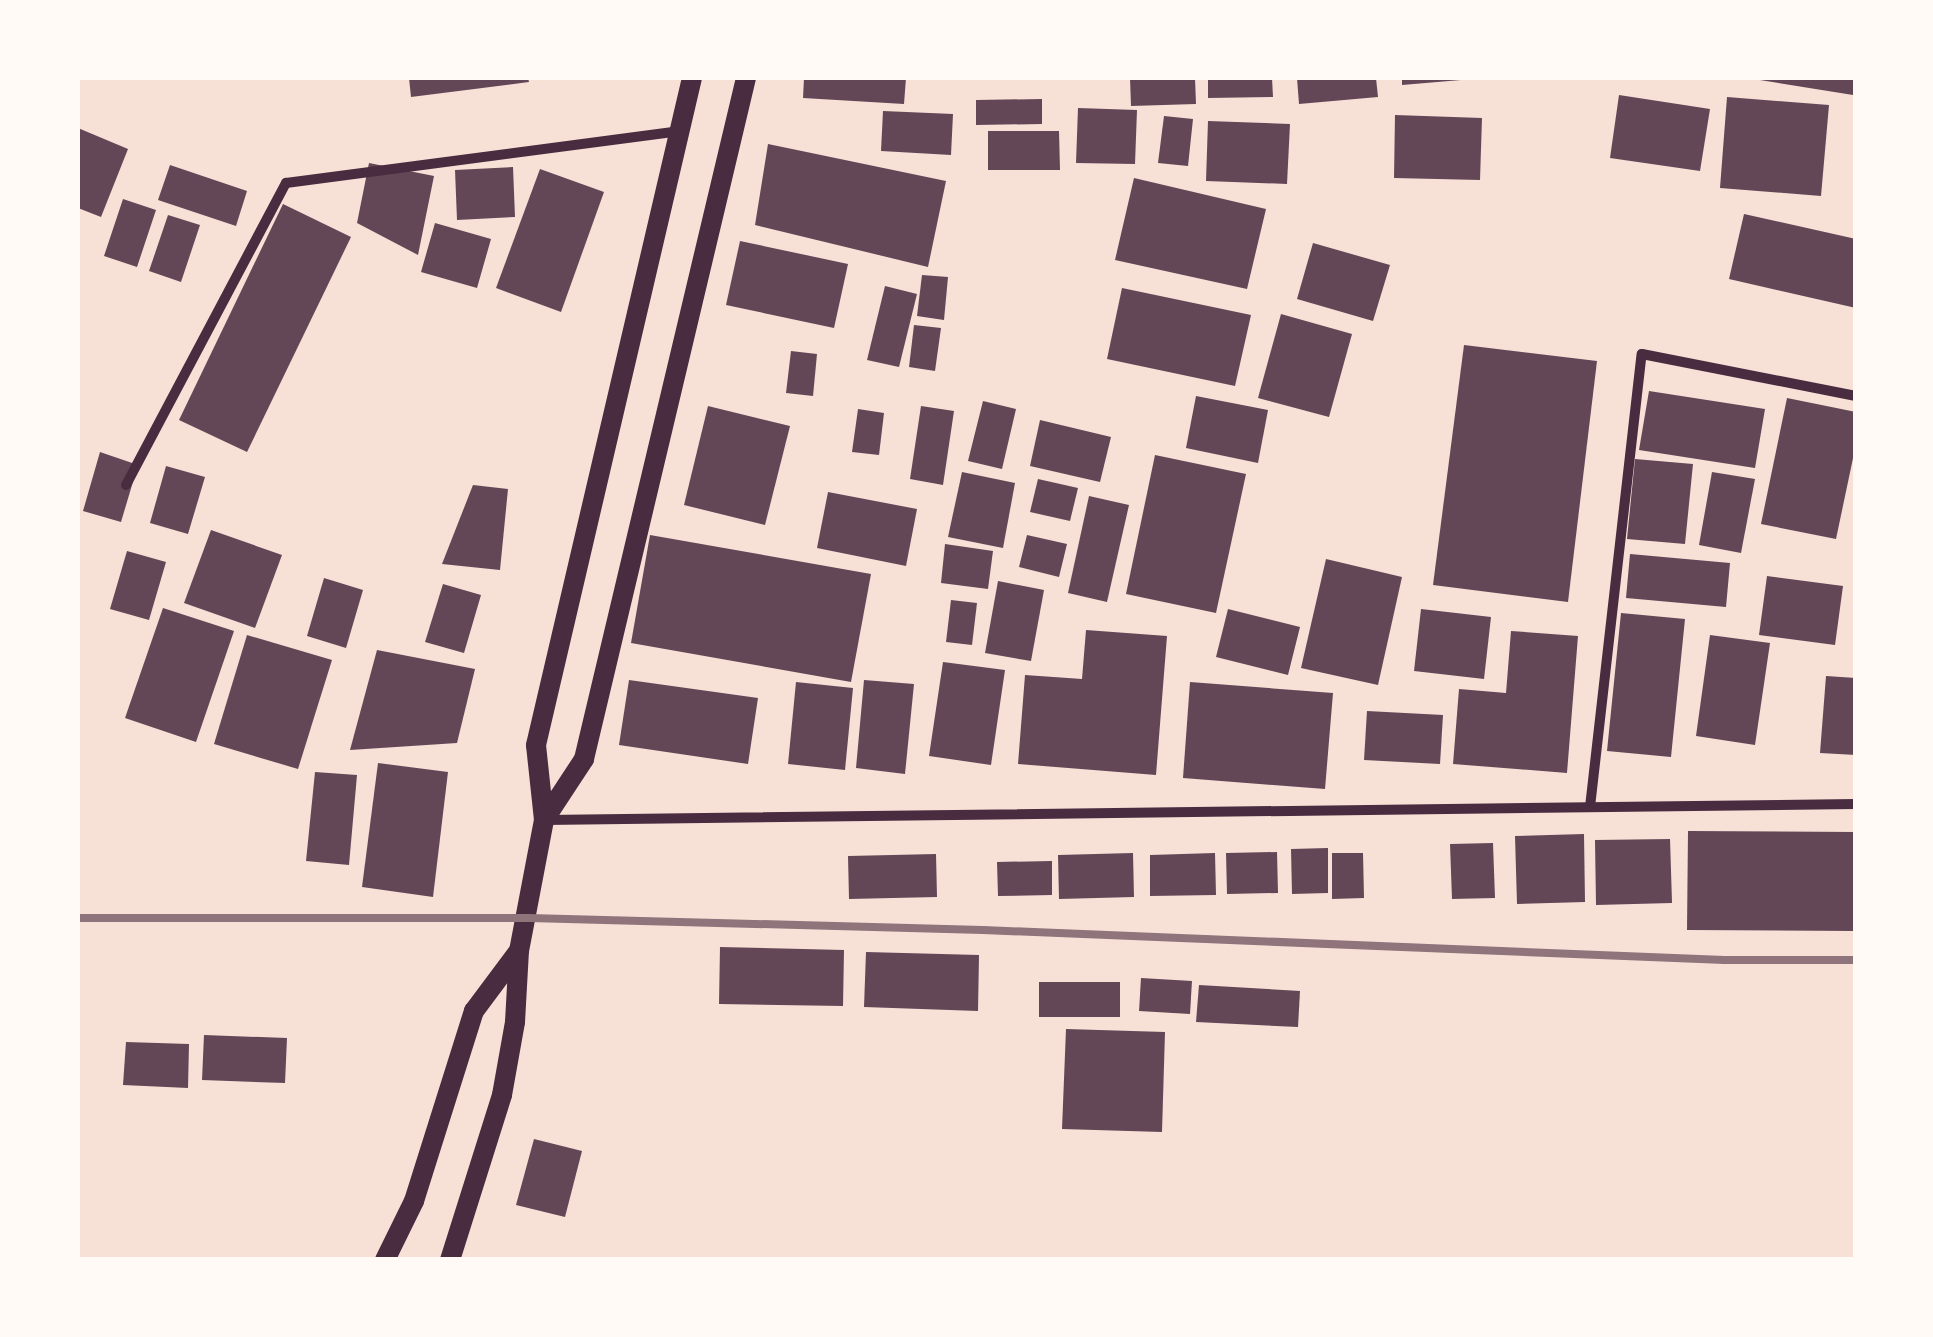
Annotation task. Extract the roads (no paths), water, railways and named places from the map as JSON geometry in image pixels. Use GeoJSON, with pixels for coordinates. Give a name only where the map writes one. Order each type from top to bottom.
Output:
{"type":"FeatureCollection","features":[{"type":"Feature","properties":{"kind":"main road"},"geometry":{"type":"LineString","coordinates":[[450,1260],[502,1095],[515,1022],[519,951],[544,820],[536,745],[692,78]]}},
{"type":"Feature","properties":{"kind":"main road"},"geometry":{"type":"LineString","coordinates":[[544,820],[584,759],[746,78]]}},
{"type":"Feature","properties":{"kind":"main road"},"geometry":{"type":"LineString","coordinates":[[385,1260],[414,1202],[474,1010],[519,951]]}},
{"type":"Feature","properties":{"kind":"street"},"geometry":{"type":"LineString","coordinates":[[126,484],[286,184],[680,130]]}},
{"type":"Feature","properties":{"kind":"street"},"geometry":{"type":"LineString","coordinates":[[1590,806],[1642,354],[1856,396]]}},
{"type":"Feature","properties":{"kind":"street"},"geometry":{"type":"LineString","coordinates":[[544,820],[1856,804]]}},
{"type":"Feature","properties":{"kind":"railway"},"geometry":{"type":"LineString","coordinates":[[78,918],[529,918],[983,930],[1724,960],[1856,960]]}}]}
